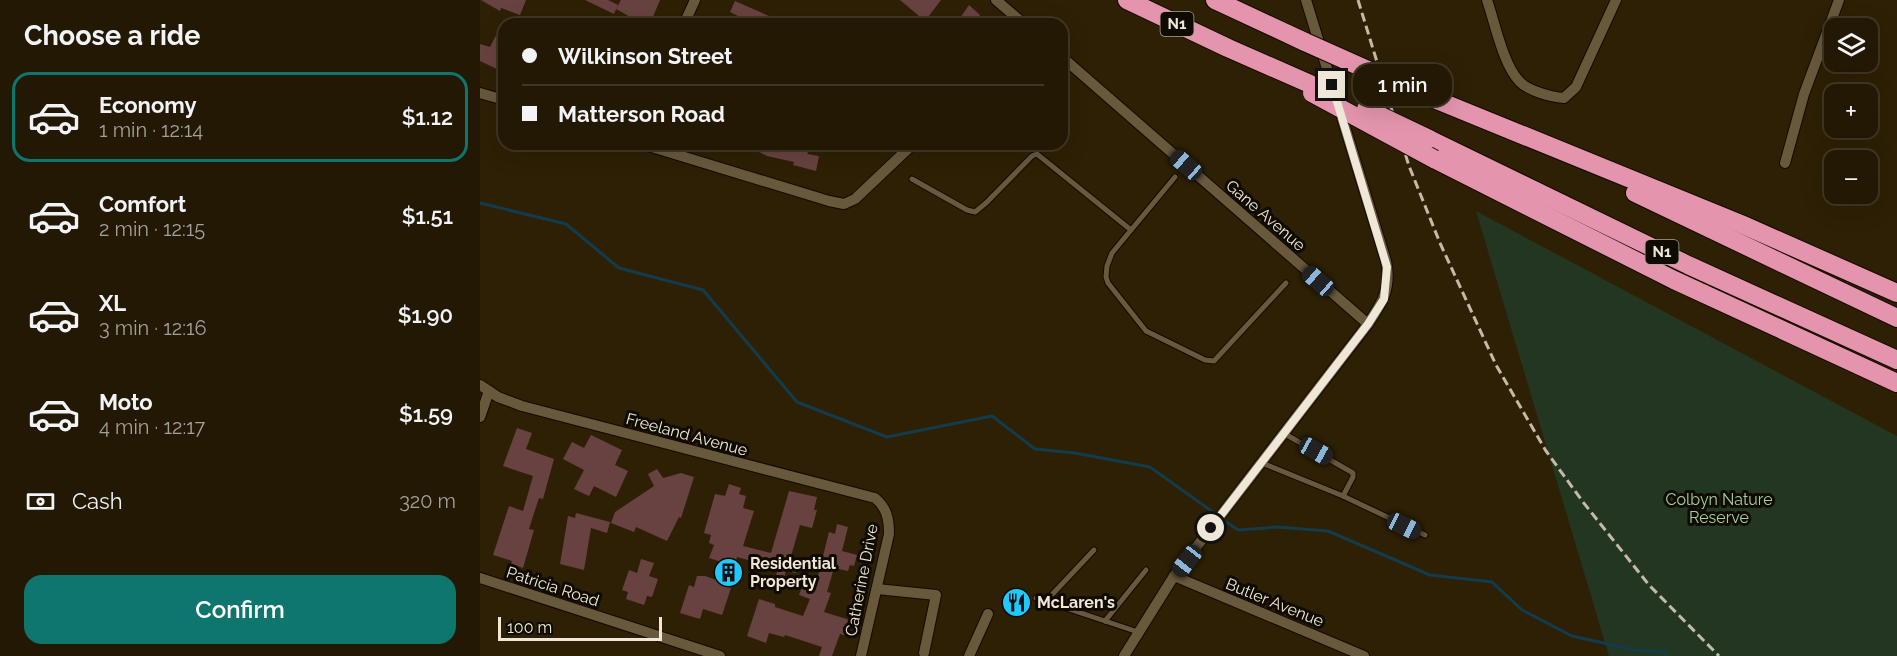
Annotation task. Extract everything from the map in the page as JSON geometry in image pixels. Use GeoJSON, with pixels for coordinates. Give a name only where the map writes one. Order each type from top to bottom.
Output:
{"type":"FeatureCollection","features":[{"type":"Feature","properties":{"kind":"highway","name":"N1"},"geometry":{"type":"LineString","coordinates":[[1126,0],[1311,88],[1430,139],[1688,265],[1897,360]]}},
{"type":"Feature","properties":{"kind":"highway","name":"N1"},"geometry":{"type":"LineString","coordinates":[[1215,0],[1454,108],[1897,318]]}},
{"type":"Feature","properties":{"kind":"highway"},"geometry":{"type":"LineString","coordinates":[[1311,88],[1434,159],[1674,280],[1897,384]]}},
{"type":"Feature","properties":{"kind":"highway"},"geometry":{"type":"LineString","coordinates":[[1454,108],[1742,224],[1897,292]]}},
{"type":"Feature","properties":{"kind":"street"},"geometry":{"type":"LineString","coordinates":[[687,18],[695,0]]}},
{"type":"Feature","properties":{"kind":"street"},"geometry":{"type":"LineString","coordinates":[[996,0],[1017,18]]}},
{"type":"Feature","properties":{"kind":"street"},"geometry":{"type":"LineString","coordinates":[[1124,656],[1174,576],[1285,434],[1368,324],[1384,299],[1387,267],[1306,0]]}},
{"type":"Feature","properties":{"kind":"street"},"geometry":{"type":"LineString","coordinates":[[1487,0],[1507,60],[1519,81],[1524,86],[1551,96],[1564,98],[1576,87],[1616,0]]}},
{"type":"Feature","properties":{"kind":"street"},"geometry":{"type":"LineString","coordinates":[[1785,163],[1804,94],[1839,0]]}},
{"type":"Feature","properties":{"kind":"street","name":"Gane Avenue"},"geometry":{"type":"LineString","coordinates":[[1068,62],[1184,168],[1368,324]]}},
{"type":"Feature","properties":{"kind":"street"},"geometry":{"type":"LineString","coordinates":[[480,93],[498,98]]}},
{"type":"Feature","properties":{"kind":"street"},"geometry":{"type":"LineString","coordinates":[[662,150],[844,204],[855,199],[907,150]]}},
{"type":"Feature","properties":{"kind":"street"},"geometry":{"type":"LineString","coordinates":[[480,417],[485,388]]}},
{"type":"Feature","properties":{"kind":"street","name":"Freeland Avenue"},"geometry":{"type":"LineString","coordinates":[[485,388],[509,402],[522,406],[875,498],[885,510]]}},
{"type":"Feature","properties":{"kind":"street","name":"Catherine Drive"},"geometry":{"type":"LineString","coordinates":[[861,656],[889,534],[889,521],[885,510]]}},
{"type":"Feature","properties":{"kind":"street","name":"Butler Avenue"},"geometry":{"type":"LineString","coordinates":[[1174,576],[1364,656]]}},
{"type":"Feature","properties":{"kind":"street","name":"Patricia Road"},"geometry":{"type":"LineString","coordinates":[[480,578],[720,656]]}},
{"type":"Feature","properties":{"kind":"street"},"geometry":{"type":"LineString","coordinates":[[877,589],[936,595],[924,653]]}},
{"type":"Feature","properties":{"kind":"street"},"geometry":{"type":"LineString","coordinates":[[969,656],[988,614]]}},
{"type":"Feature","properties":{"kind":"lane"},"geometry":{"type":"LineString","coordinates":[[912,178],[967,210],[975,212],[1036,154],[1131,230]]}},
{"type":"Feature","properties":{"kind":"lane"},"geometry":{"type":"LineString","coordinates":[[1175,177],[1110,256],[1106,277],[1108,283],[1146,331],[1205,360],[1214,361],[1286,283]]}},
{"type":"Feature","properties":{"kind":"lane"},"geometry":{"type":"LineString","coordinates":[[1285,434],[1353,473],[1343,496]]}},
{"type":"Feature","properties":{"kind":"lane"},"geometry":{"type":"LineString","coordinates":[[1262,463],[1343,496],[1425,536]]}},
{"type":"Feature","properties":{"kind":"lane"},"geometry":{"type":"LineString","coordinates":[[1046,601],[1094,550]]}},
{"type":"Feature","properties":{"kind":"lane"},"geometry":{"type":"LineString","coordinates":[[1105,621],[1146,570]]}},
{"type":"Feature","properties":{"kind":"lane"},"geometry":{"type":"LineString","coordinates":[[1036,598],[1138,632]]}},
{"type":"Feature","properties":{"kind":"green space","name":"Colbyn Nature Reserve"},"geometry":{"type":"Polygon","coordinates":[[[1476,211],[1897,436],[1897,656],[1609,656],[1476,211]]]}},
{"type":"Feature","properties":{"kind":"building"},"geometry":{"type":"Polygon","coordinates":[[[481,0],[526,0],[520,15],[501,8],[500,11],[481,0]]]}},
{"type":"Feature","properties":{"kind":"building"},"geometry":{"type":"Polygon","coordinates":[[[585,0],[608,0],[618,5],[614,14],[585,0]]]}},
{"type":"Feature","properties":{"kind":"building"},"geometry":{"type":"Polygon","coordinates":[[[621,0],[660,0],[652,18],[632,18],[616,9],[621,0]]]}},
{"type":"Feature","properties":{"kind":"building"},"geometry":{"type":"Polygon","coordinates":[[[900,0],[941,0],[927,18],[921,18],[900,0]]]}},
{"type":"Feature","properties":{"kind":"building"},"geometry":{"type":"Polygon","coordinates":[[[735,1],[769,16],[768,18],[737,18],[738,16],[730,12],[735,1]]]}},
{"type":"Feature","properties":{"kind":"building"},"geometry":{"type":"Polygon","coordinates":[[[969,5],[980,15],[978,18],[960,18],[969,5]]]}},
{"type":"Feature","properties":{"kind":"building"},"geometry":{"type":"Polygon","coordinates":[[[498,32],[497,69],[480,61],[480,44],[490,47],[498,32]]]}},
{"type":"Feature","properties":{"kind":"building"},"geometry":{"type":"Polygon","coordinates":[[[756,150],[809,150],[807,154],[819,156],[816,171],[793,165],[794,162],[767,156],[756,150]]]}},
{"type":"Feature","properties":{"kind":"building"},"geometry":{"type":"Polygon","coordinates":[[[517,428],[532,433],[526,449],[554,459],[543,499],[539,498],[529,529],[534,530],[523,568],[511,564],[512,561],[493,555],[509,506],[523,511],[533,476],[503,466],[517,428]]]}},
{"type":"Feature","properties":{"kind":"building"},"geometry":{"type":"Polygon","coordinates":[[[591,435],[622,450],[615,465],[628,471],[616,497],[594,486],[589,496],[574,489],[584,470],[563,459],[572,442],[584,448],[591,435]]]}},
{"type":"Feature","properties":{"kind":"building"},"geometry":{"type":"Polygon","coordinates":[[[657,469],[663,478],[681,473],[694,477],[681,518],[679,517],[667,541],[636,527],[634,532],[611,523],[615,512],[654,486],[648,474],[657,469]]]}},
{"type":"Feature","properties":{"kind":"building"},"geometry":{"type":"Polygon","coordinates":[[[729,484],[741,488],[739,494],[746,496],[743,508],[754,511],[743,546],[771,553],[789,491],[817,497],[814,510],[817,510],[812,528],[800,525],[789,563],[799,565],[796,573],[786,571],[781,589],[773,587],[778,568],[737,557],[734,566],[709,558],[714,545],[709,543],[711,535],[704,533],[715,494],[725,496],[729,484]]]}},
{"type":"Feature","properties":{"kind":"building"},"geometry":{"type":"Polygon","coordinates":[[[576,513],[610,522],[607,533],[591,528],[584,570],[560,564],[568,516],[575,518],[576,513]]]}},
{"type":"Feature","properties":{"kind":"building"},"geometry":{"type":"Polygon","coordinates":[[[837,524],[848,527],[842,551],[857,555],[854,566],[850,565],[848,571],[834,568],[827,592],[831,593],[824,612],[853,621],[848,636],[840,634],[832,656],[819,656],[822,647],[785,635],[784,637],[769,633],[766,643],[747,636],[759,599],[803,616],[810,599],[799,595],[803,584],[815,588],[829,532],[835,534],[837,524]]]}},
{"type":"Feature","properties":{"kind":"building"},"geometry":{"type":"Polygon","coordinates":[[[641,559],[654,563],[649,576],[658,579],[652,597],[647,596],[644,605],[626,599],[628,592],[622,590],[629,570],[637,573],[641,559]]]}},
{"type":"Feature","properties":{"kind":"building"},"geometry":{"type":"Polygon","coordinates":[[[697,576],[705,576],[728,584],[727,586],[731,588],[722,615],[703,609],[700,619],[680,613],[689,585],[694,587],[697,576]]]}},
{"type":"Feature","properties":{"kind":"waterway"},"geometry":{"type":"LineString","coordinates":[[480,203],[566,224],[619,268],[703,290],[797,402],[887,437],[992,416],[1035,449],[1075,453],[1150,467],[1217,515]]}},
{"type":"Feature","properties":{"kind":"waterway"},"geometry":{"type":"LineString","coordinates":[[1222,519],[1238,530],[1277,527],[1328,531],[1430,575],[1492,582],[1522,610],[1572,636],[1635,650],[1665,652],[1667,656]]}},
{"type":"Feature","properties":{"kind":"railway"},"geometry":{"type":"LineString","coordinates":[[1358,0],[1409,166],[1440,243],[1496,365],[1546,451],[1583,502],[1649,585],[1719,656]]}},
{"type":"Feature","properties":{"kind":"place","name":"Residential Property"},"geometry":{"type":"Point","coordinates":[729,572]}},
{"type":"Feature","properties":{"kind":"place","name":"McLaren's"},"geometry":{"type":"Point","coordinates":[1016,602]}},
{"type":"Feature","properties":{"kind":"route"},"geometry":{"type":"LineString","coordinates":[[1211,528],[1285,434],[1368,324],[1384,299],[1387,267],[1332,85]]}}]}
